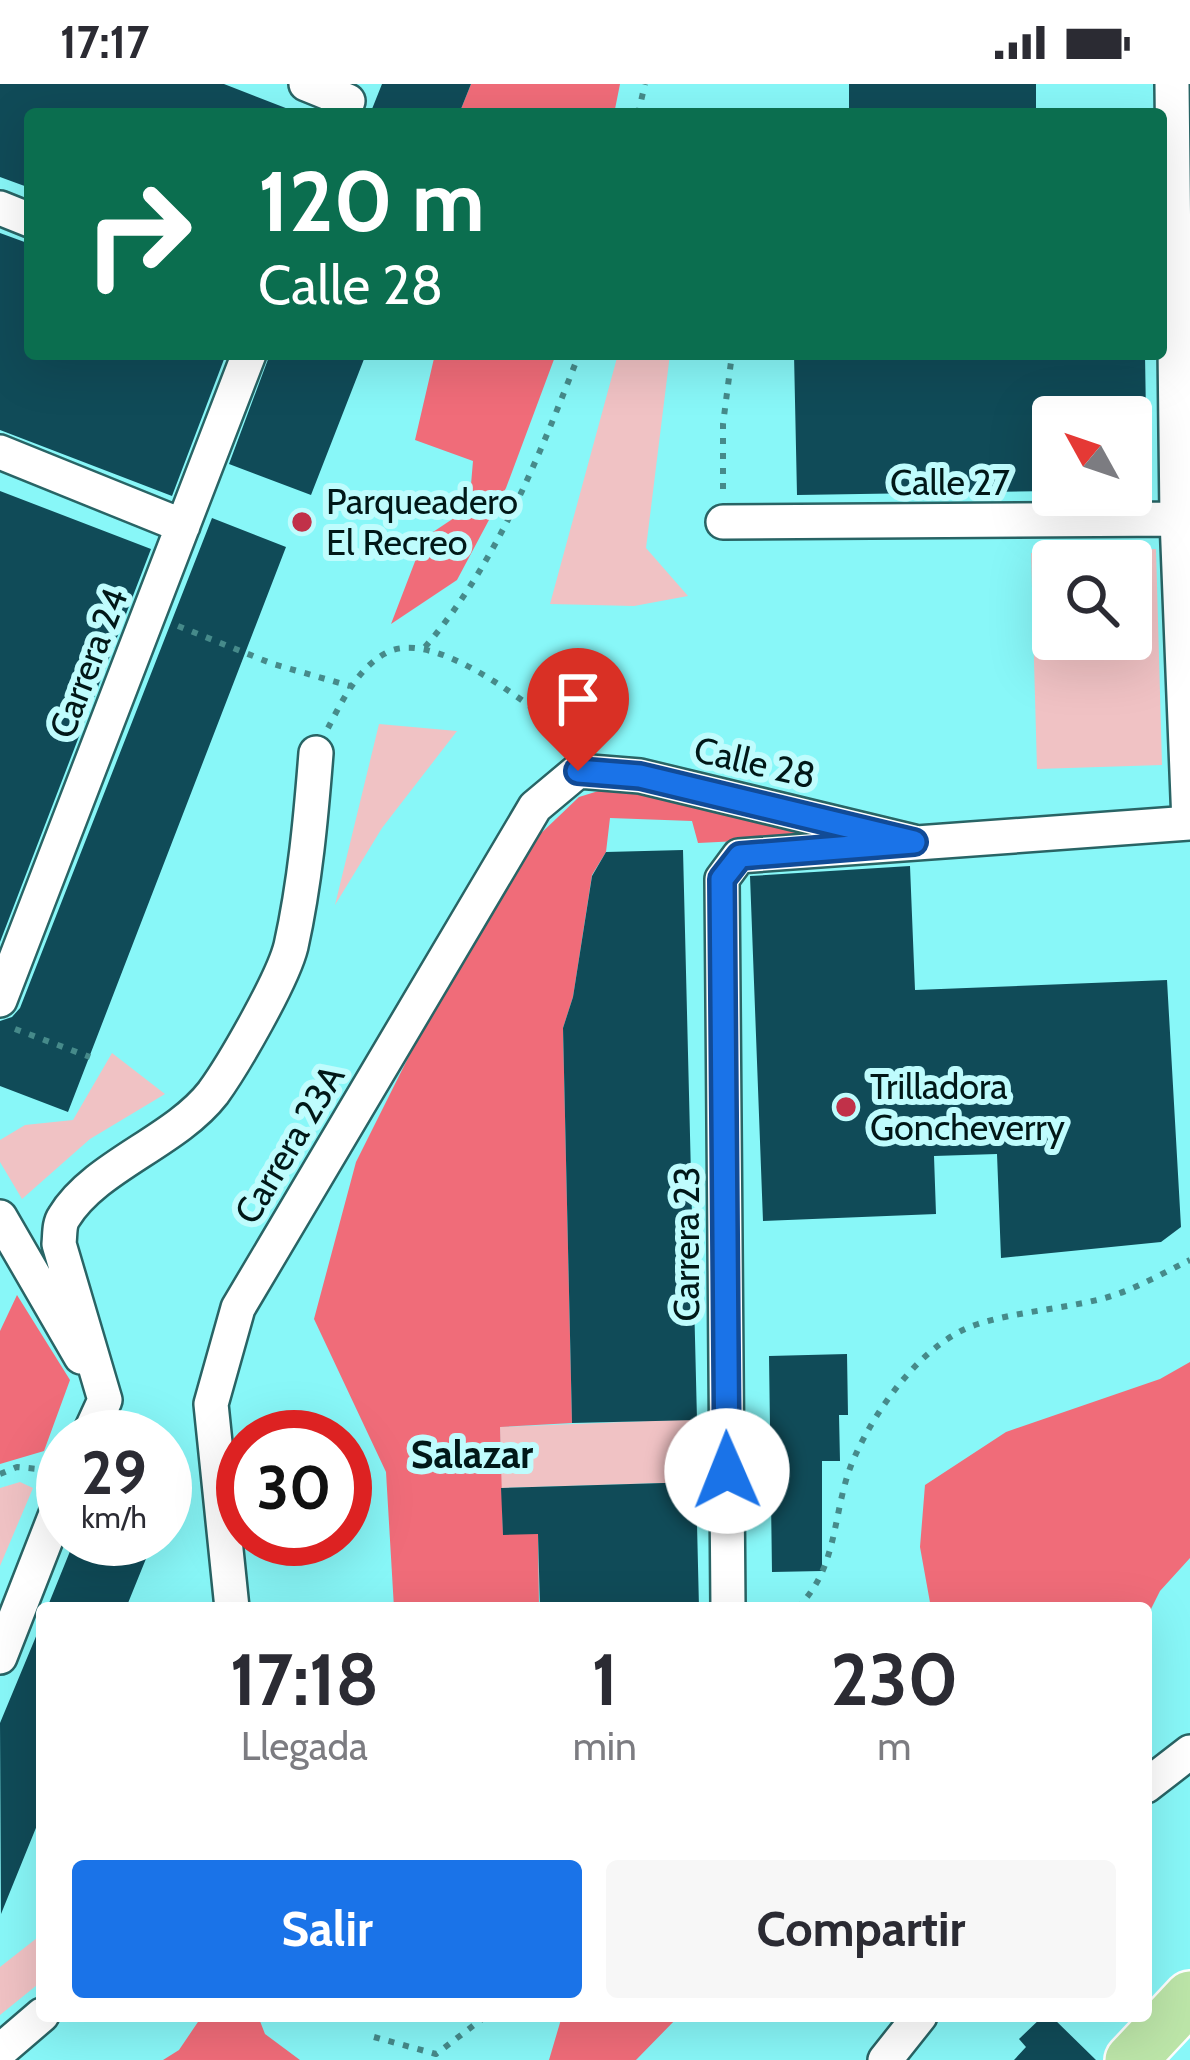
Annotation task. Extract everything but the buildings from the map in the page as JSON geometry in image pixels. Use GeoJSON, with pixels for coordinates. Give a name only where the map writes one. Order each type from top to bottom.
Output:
{"type":"FeatureCollection","features":[{"type":"Feature","properties":{"kind":"main road"},"geometry":{"type":"LineString","coordinates":[[1131,2060],[1190,1997]]}},
{"type":"Feature","properties":{"kind":"street"},"geometry":{"type":"LineString","coordinates":[[306,84],[348,100]]}},
{"type":"Feature","properties":{"kind":"street"},"geometry":{"type":"LineString","coordinates":[[1172,84],[1177,519],[1190,823]]}},
{"type":"Feature","properties":{"kind":"street","name":"Carrera 24"},"geometry":{"type":"LineString","coordinates":[[0,1000],[247,360]]}},
{"type":"Feature","properties":{"kind":"street"},"geometry":{"type":"LineString","coordinates":[[0,452],[183,526]]}},
{"type":"Feature","properties":{"kind":"street","name":"Calle 27"},"geometry":{"type":"LineString","coordinates":[[723,522],[1177,519]]}},
{"type":"Feature","properties":{"kind":"street"},"geometry":{"type":"LineString","coordinates":[[100,1410],[105,1400],[59,1244],[62,1220],[91,1187],[146,1151],[212,1095],[247,1035],[290,951],[311,822],[316,753]]}},
{"type":"Feature","properties":{"kind":"street","name":"Calle 28"},"geometry":{"type":"LineString","coordinates":[[578,771],[640,776],[914,842]]}},
{"type":"Feature","properties":{"kind":"street","name":"Carrera 23A"},"geometry":{"type":"LineString","coordinates":[[231,1602],[211,1404],[238,1308],[535,807],[578,771]]}},
{"type":"Feature","properties":{"kind":"street","name":"Calle 28"},"geometry":{"type":"LineString","coordinates":[[722,879],[740,856],[1190,823]]}},
{"type":"Feature","properties":{"kind":"street","name":"Carrera 23"},"geometry":{"type":"LineString","coordinates":[[722,879],[728,1602]]}},
{"type":"Feature","properties":{"kind":"street"},"geometry":{"type":"LineString","coordinates":[[0,1217],[105,1400]]}},
{"type":"Feature","properties":{"kind":"street"},"geometry":{"type":"LineString","coordinates":[[0,1657],[36,1565]]}},
{"type":"Feature","properties":{"kind":"street"},"geometry":{"type":"LineString","coordinates":[[1152,1781],[1190,1752]]}},
{"type":"Feature","properties":{"kind":"street"},"geometry":{"type":"LineString","coordinates":[[0,2051],[36,2020]]}},
{"type":"Feature","properties":{"kind":"street"},"geometry":{"type":"LineString","coordinates":[[885,2060],[915,2022]]}},
{"type":"Feature","properties":{"kind":"path"},"geometry":{"type":"LineString","coordinates":[[424,647],[447,622],[538,460],[577,360]]}},
{"type":"Feature","properties":{"kind":"path"},"geometry":{"type":"LineString","coordinates":[[723,522],[723,424],[731,360]]}},
{"type":"Feature","properties":{"kind":"path"},"geometry":{"type":"LineString","coordinates":[[148,614],[273,664],[350,686]]}},
{"type":"Feature","properties":{"kind":"path"},"geometry":{"type":"LineString","coordinates":[[316,753],[350,686],[386,652],[424,647],[512,694],[575,740],[578,771]]}},
{"type":"Feature","properties":{"kind":"path"},"geometry":{"type":"LineString","coordinates":[[0,1023],[90,1057]]}},
{"type":"Feature","properties":{"kind":"path"},"geometry":{"type":"LineString","coordinates":[[803,1602],[814,1592],[836,1541],[836,1512],[852,1461],[880,1402],[923,1360],[974,1325],[1110,1297],[1190,1260]]}},
{"type":"Feature","properties":{"kind":"path"},"geometry":{"type":"LineString","coordinates":[[0,1474],[16,1467],[36,1467]]}},
{"type":"Feature","properties":{"kind":"path"},"geometry":{"type":"LineString","coordinates":[[374,2037],[436,2054],[478,2022]]}},
{"type":"Feature","properties":{"kind":"shaded area"},"geometry":{"type":"Polygon","coordinates":[[[471,84],[620,84],[615,108],[461,108],[471,84]]]}},
{"type":"Feature","properties":{"kind":"shaded area"},"geometry":{"type":"Polygon","coordinates":[[[434,360],[554,360],[506,488],[457,580],[391,624],[424,538],[469,508],[473,461],[415,440],[434,360]]]}},
{"type":"Feature","properties":{"kind":"shaded area"},"geometry":{"type":"Polygon","coordinates":[[[616,360],[669,360],[646,548],[688,596],[634,606],[550,604],[616,360]]]}},
{"type":"Feature","properties":{"kind":"shaded area"},"geometry":{"type":"Polygon","coordinates":[[[1152,549],[1156,549],[1162,765],[1037,769],[1034,660],[1152,660],[1152,549]]]}},
{"type":"Feature","properties":{"kind":"shaded area"},"geometry":{"type":"Polygon","coordinates":[[[379,724],[457,731],[382,828],[335,905],[379,724]]]}},
{"type":"Feature","properties":{"kind":"shaded area"},"geometry":{"type":"Polygon","coordinates":[[[621,784],[721,814],[820,832],[820,837],[698,843],[692,821],[610,818],[606,852],[592,875],[573,997],[563,1028],[572,1423],[500,1427],[503,1534],[538,1534],[539,1602],[394,1602],[386,1472],[372,1442],[372,1410],[357,1410],[314,1319],[356,1162],[440,994],[536,838],[579,797],[621,784]]]}},
{"type":"Feature","properties":{"kind":"shaded area"},"geometry":{"type":"Polygon","coordinates":[[[112,1053],[165,1094],[90,1139],[22,1199],[0,1162],[0,1140],[25,1125],[73,1120],[112,1053]]]}},
{"type":"Feature","properties":{"kind":"shaded area"},"geometry":{"type":"Polygon","coordinates":[[[17,1295],[70,1380],[59,1410],[36,1410],[36,1453],[0,1464],[0,1331],[17,1295]]]}},
{"type":"Feature","properties":{"kind":"shaded area"},"geometry":{"type":"Polygon","coordinates":[[[1190,1362],[1190,1558],[1152,1607],[1152,1602],[930,1602],[920,1547],[925,1485],[1006,1432],[1160,1379],[1190,1362]]]}},
{"type":"Feature","properties":{"kind":"shaded area"},"geometry":{"type":"Polygon","coordinates":[[[697,1419],[696,1482],[501,1488],[500,1427],[697,1419]]]}},
{"type":"Feature","properties":{"kind":"shaded area"},"geometry":{"type":"Polygon","coordinates":[[[20,1482],[33,1488],[0,1566],[0,1488],[20,1482]]]}},
{"type":"Feature","properties":{"kind":"shaded area"},"geometry":{"type":"Polygon","coordinates":[[[36,1939],[36,1986],[0,2015],[0,1967],[36,1939]]]}},
{"type":"Feature","properties":{"kind":"shaded area"},"geometry":{"type":"Polygon","coordinates":[[[198,2022],[260,2022],[265,2034],[300,2060],[163,2060],[179,2050],[198,2022]]]}},
{"type":"Feature","properties":{"kind":"shaded area"},"geometry":{"type":"Polygon","coordinates":[[[560,2022],[673,2022],[636,2060],[549,2060],[560,2022]]]}},
{"type":"Feature","properties":{"kind":"place","name":"Parqueadero El Recreo"},"geometry":{"type":"Point","coordinates":[302,522]}},
{"type":"Feature","properties":{"kind":"place","name":"Trilladora Goncheverry"},"geometry":{"type":"Point","coordinates":[846,1107]}},
{"type":"Feature","properties":{"kind":"district","name":"Salazar"},"geometry":{"type":"Point","coordinates":[472,1454]}},
{"type":"Feature","properties":{"kind":"route"},"geometry":{"type":"LineString","coordinates":[[578,771],[640,776],[914,842],[740,856],[722,879],[727,1471]]}}]}
